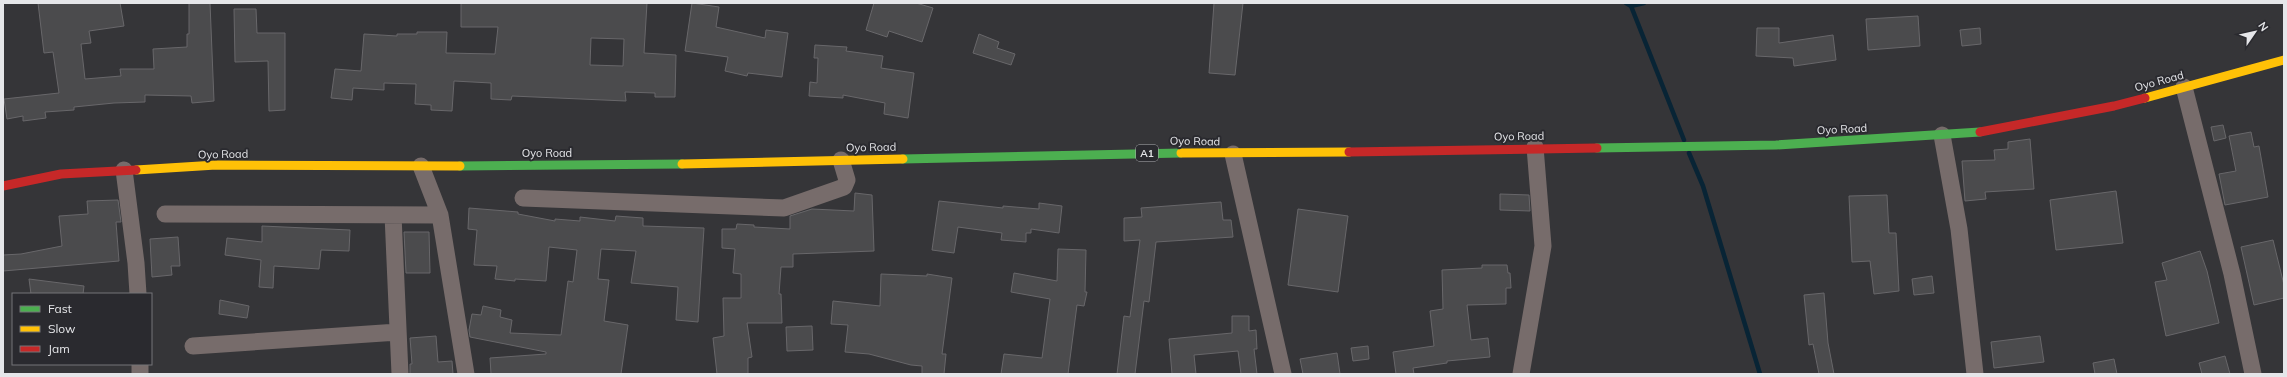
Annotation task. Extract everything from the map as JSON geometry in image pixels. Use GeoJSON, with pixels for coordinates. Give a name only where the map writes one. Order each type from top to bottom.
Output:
{"type":"FeatureCollection","features":[{"type":"Feature","properties":{"kind":"highway","name":"Oyo Road"},"geometry":{"type":"LineString","coordinates":[[3,186],[61,174],[216,165],[625,165],[1149,153],[1233,154],[1535,147],[1776,145],[1942,135],[1991,130],[2114,106],[2284,60]]}},
{"type":"Feature","properties":{"kind":"street"},"geometry":{"type":"LineString","coordinates":[[2184,87],[2232,274],[2253,374]]}},
{"type":"Feature","properties":{"kind":"street"},"geometry":{"type":"LineString","coordinates":[[1942,135],[1959,229],[1975,374]]}},
{"type":"Feature","properties":{"kind":"street"},"geometry":{"type":"LineString","coordinates":[[1521,374],[1543,246],[1535,147]]}},
{"type":"Feature","properties":{"kind":"street"},"geometry":{"type":"LineString","coordinates":[[1233,154],[1283,374]]}},
{"type":"Feature","properties":{"kind":"street"},"geometry":{"type":"LineString","coordinates":[[523,198],[784,208],[844,186],[847,180],[841,160]]}},
{"type":"Feature","properties":{"kind":"street"},"geometry":{"type":"LineString","coordinates":[[421,166],[440,215],[466,374]]}},
{"type":"Feature","properties":{"kind":"street"},"geometry":{"type":"LineString","coordinates":[[124,170],[136,263],[138,293]]}},
{"type":"Feature","properties":{"kind":"street"},"geometry":{"type":"LineString","coordinates":[[165,214],[440,215]]}},
{"type":"Feature","properties":{"kind":"street"},"geometry":{"type":"LineString","coordinates":[[392,215],[400,374]]}},
{"type":"Feature","properties":{"kind":"street"},"geometry":{"type":"LineString","coordinates":[[193,346],[398,332]]}},
{"type":"Feature","properties":{"kind":"building"},"geometry":{"type":"Polygon","coordinates":[[[38,3],[120,3],[124,26],[89,31],[91,43],[81,44],[85,79],[121,76],[120,69],[154,69],[153,49],[187,47],[187,34],[189,34],[189,3],[210,3],[214,101],[192,103],[191,96],[145,95],[145,102],[74,107],[74,110],[45,112],[46,118],[23,121],[23,116],[7,119],[4,99],[59,93],[53,52],[44,53],[38,3]]]}},
{"type":"Feature","properties":{"kind":"building"},"geometry":{"type":"Polygon","coordinates":[[[461,3],[647,3],[644,53],[676,55],[675,97],[655,97],[655,93],[625,92],[626,101],[512,96],[511,100],[491,99],[491,83],[454,81],[452,111],[431,110],[431,105],[415,104],[416,84],[384,83],[384,90],[353,88],[352,100],[331,98],[335,69],[361,71],[364,34],[397,36],[397,34],[417,34],[417,32],[447,32],[446,53],[495,54],[498,27],[461,27],[461,3]],[[591,38],[590,65],[623,66],[624,39],[591,38]]]}},
{"type":"Feature","properties":{"kind":"building"},"geometry":{"type":"Polygon","coordinates":[[[692,3],[719,7],[716,27],[765,38],[766,30],[788,33],[782,77],[748,73],[747,76],[725,71],[728,57],[685,51],[692,3]]]}},
{"type":"Feature","properties":{"kind":"building"},"geometry":{"type":"Polygon","coordinates":[[[874,3],[916,3],[933,8],[922,42],[889,31],[887,37],[866,30],[874,3]]]}},
{"type":"Feature","properties":{"kind":"building"},"geometry":{"type":"Polygon","coordinates":[[[1214,3],[1243,3],[1235,75],[1209,73],[1214,3]]]}},
{"type":"Feature","properties":{"kind":"building"},"geometry":{"type":"Polygon","coordinates":[[[234,9],[256,9],[257,33],[285,33],[285,110],[269,111],[268,61],[235,62],[234,9]]]}},
{"type":"Feature","properties":{"kind":"building"},"geometry":{"type":"Polygon","coordinates":[[[1918,16],[1920,46],[1868,50],[1866,19],[1918,16]]]}},
{"type":"Feature","properties":{"kind":"building"},"geometry":{"type":"Polygon","coordinates":[[[1757,28],[1779,28],[1779,43],[1833,35],[1836,60],[1794,66],[1793,58],[1756,56],[1757,28]]]}},
{"type":"Feature","properties":{"kind":"building"},"geometry":{"type":"Polygon","coordinates":[[[1980,28],[1981,44],[1962,46],[1960,30],[1980,28]]]}},
{"type":"Feature","properties":{"kind":"building"},"geometry":{"type":"Polygon","coordinates":[[[979,34],[999,42],[997,48],[1015,54],[1011,65],[973,53],[979,34]]]}},
{"type":"Feature","properties":{"kind":"building"},"geometry":{"type":"Polygon","coordinates":[[[815,45],[847,47],[846,51],[883,56],[881,68],[914,73],[908,118],[884,114],[885,103],[843,95],[843,98],[809,96],[810,82],[817,83],[818,58],[814,58],[815,45]]]}},
{"type":"Feature","properties":{"kind":"building"},"geometry":{"type":"Polygon","coordinates":[[[2223,125],[2226,138],[2214,141],[2211,127],[2223,125]]]}},
{"type":"Feature","properties":{"kind":"building"},"geometry":{"type":"Polygon","coordinates":[[[2251,132],[2254,147],[2259,146],[2268,197],[2225,205],[2219,174],[2236,171],[2229,136],[2251,132]]]}},
{"type":"Feature","properties":{"kind":"building"},"geometry":{"type":"Polygon","coordinates":[[[2030,139],[2034,189],[1985,192],[1986,199],[1965,201],[1962,161],[1995,160],[1994,150],[2008,149],[2008,142],[2030,139]]]}},
{"type":"Feature","properties":{"kind":"building"},"geometry":{"type":"Polygon","coordinates":[[[2116,191],[2123,243],[2056,250],[2050,200],[2116,191]]]}},
{"type":"Feature","properties":{"kind":"building"},"geometry":{"type":"Polygon","coordinates":[[[855,193],[872,195],[874,251],[793,254],[793,267],[781,267],[779,294],[781,294],[782,323],[747,323],[752,357],[748,358],[748,374],[717,374],[713,338],[724,336],[723,298],[741,298],[741,274],[733,273],[735,249],[722,248],[722,229],[736,229],[737,224],[754,225],[754,227],[790,229],[790,216],[812,209],[854,211],[855,193]]]}},
{"type":"Feature","properties":{"kind":"building"},"geometry":{"type":"Polygon","coordinates":[[[1500,194],[1529,195],[1530,211],[1500,210],[1500,194]]]}},
{"type":"Feature","properties":{"kind":"building"},"geometry":{"type":"Polygon","coordinates":[[[1887,195],[1889,233],[1896,233],[1899,291],[1874,294],[1870,261],[1852,262],[1849,196],[1887,195]]]}},
{"type":"Feature","properties":{"kind":"building"},"geometry":{"type":"Polygon","coordinates":[[[118,200],[121,222],[116,222],[119,261],[3,271],[3,255],[21,254],[62,246],[59,216],[88,214],[87,201],[118,200]]]}},
{"type":"Feature","properties":{"kind":"building"},"geometry":{"type":"Polygon","coordinates":[[[939,201],[1003,208],[1003,206],[1039,209],[1039,203],[1062,206],[1059,233],[1031,229],[1031,233],[1026,233],[1026,242],[1001,240],[1002,233],[958,227],[954,253],[932,250],[939,201]]]}},
{"type":"Feature","properties":{"kind":"building"},"geometry":{"type":"Polygon","coordinates":[[[1221,202],[1223,220],[1231,220],[1233,237],[1156,242],[1149,302],[1144,301],[1135,374],[1117,374],[1124,316],[1130,317],[1140,240],[1124,241],[1124,218],[1142,217],[1141,208],[1221,202]]]}},
{"type":"Feature","properties":{"kind":"building"},"geometry":{"type":"Polygon","coordinates":[[[469,208],[518,212],[518,214],[555,221],[555,219],[580,221],[580,217],[615,221],[616,216],[643,218],[643,226],[704,228],[698,322],[676,320],[678,287],[631,283],[636,251],[601,249],[598,279],[609,280],[604,321],[628,325],[621,374],[491,374],[490,358],[546,354],[546,352],[470,337],[469,330],[472,314],[481,315],[483,306],[501,310],[500,317],[512,320],[510,333],[561,335],[568,281],[573,282],[577,250],[549,247],[546,281],[515,279],[515,281],[495,279],[497,266],[474,265],[477,230],[468,229],[469,208]]]}},
{"type":"Feature","properties":{"kind":"building"},"geometry":{"type":"Polygon","coordinates":[[[1298,209],[1348,216],[1338,292],[1288,285],[1298,209]]]}},
{"type":"Feature","properties":{"kind":"building"},"geometry":{"type":"Polygon","coordinates":[[[262,226],[350,230],[349,251],[321,250],[319,269],[274,266],[273,288],[259,287],[261,260],[225,255],[227,238],[262,242],[262,226]]]}},
{"type":"Feature","properties":{"kind":"building"},"geometry":{"type":"Polygon","coordinates":[[[404,232],[429,232],[430,273],[406,273],[404,232]]]}},
{"type":"Feature","properties":{"kind":"building"},"geometry":{"type":"Polygon","coordinates":[[[178,237],[180,266],[171,266],[172,275],[152,277],[150,239],[178,237]]]}},
{"type":"Feature","properties":{"kind":"building"},"geometry":{"type":"Polygon","coordinates":[[[2273,240],[2284,285],[2284,298],[2254,305],[2241,247],[2273,240]]]}},
{"type":"Feature","properties":{"kind":"building"},"geometry":{"type":"Polygon","coordinates":[[[1058,249],[1086,250],[1085,292],[1087,292],[1084,306],[1077,305],[1068,374],[1001,374],[1004,354],[1042,358],[1050,299],[1011,292],[1014,273],[1057,281],[1058,249]]]}},
{"type":"Feature","properties":{"kind":"building"},"geometry":{"type":"Polygon","coordinates":[[[2200,251],[2207,271],[2219,323],[2166,336],[2155,282],[2167,280],[2162,263],[2200,251]]]}},
{"type":"Feature","properties":{"kind":"building"},"geometry":{"type":"Polygon","coordinates":[[[1482,265],[1507,265],[1508,273],[1510,273],[1511,288],[1506,288],[1506,304],[1467,305],[1471,340],[1488,338],[1490,357],[1447,361],[1447,363],[1413,368],[1414,374],[1396,374],[1393,352],[1434,346],[1430,311],[1443,309],[1442,270],[1482,268],[1482,265]]]}},
{"type":"Feature","properties":{"kind":"building"},"geometry":{"type":"Polygon","coordinates":[[[881,274],[927,276],[927,274],[952,278],[942,354],[946,354],[944,374],[922,374],[922,366],[911,365],[869,354],[845,352],[848,325],[831,324],[833,301],[880,306],[881,274]]]}},
{"type":"Feature","properties":{"kind":"building"},"geometry":{"type":"Polygon","coordinates":[[[1932,276],[1934,293],[1914,295],[1912,279],[1932,276]]]}},
{"type":"Feature","properties":{"kind":"building"},"geometry":{"type":"Polygon","coordinates":[[[29,279],[84,286],[83,293],[31,293],[29,279]]]}},
{"type":"Feature","properties":{"kind":"building"},"geometry":{"type":"Polygon","coordinates":[[[1824,293],[1828,343],[1834,374],[1819,374],[1813,344],[1809,345],[1804,295],[1824,293]]]}},
{"type":"Feature","properties":{"kind":"building"},"geometry":{"type":"Polygon","coordinates":[[[220,300],[249,306],[247,318],[219,314],[220,300]]]}},
{"type":"Feature","properties":{"kind":"building"},"geometry":{"type":"Polygon","coordinates":[[[1232,316],[1249,316],[1249,331],[1256,330],[1257,349],[1254,349],[1257,374],[1241,374],[1238,351],[1194,355],[1196,374],[1172,374],[1169,339],[1232,333],[1232,316]]]}},
{"type":"Feature","properties":{"kind":"building"},"geometry":{"type":"Polygon","coordinates":[[[812,326],[813,350],[787,351],[786,327],[812,326]]]}},
{"type":"Feature","properties":{"kind":"building"},"geometry":{"type":"Polygon","coordinates":[[[436,336],[438,362],[452,361],[453,374],[410,374],[410,364],[412,364],[410,338],[436,336]]]}},
{"type":"Feature","properties":{"kind":"building"},"geometry":{"type":"Polygon","coordinates":[[[2040,336],[2044,362],[1994,368],[1991,342],[2040,336]]]}},
{"type":"Feature","properties":{"kind":"building"},"geometry":{"type":"Polygon","coordinates":[[[1368,346],[1369,359],[1353,361],[1351,348],[1368,346]]]}},
{"type":"Feature","properties":{"kind":"building"},"geometry":{"type":"Polygon","coordinates":[[[1337,353],[1340,374],[1303,374],[1300,359],[1337,353]]]}},
{"type":"Feature","properties":{"kind":"building"},"geometry":{"type":"Polygon","coordinates":[[[2225,356],[2230,374],[2202,374],[2199,363],[2225,356]]]}},
{"type":"Feature","properties":{"kind":"building"},"geometry":{"type":"Polygon","coordinates":[[[2114,359],[2117,374],[2095,374],[2093,363],[2114,359]]]}},
{"type":"Feature","properties":{"kind":"waterway"},"geometry":{"type":"LineString","coordinates":[[1626,3],[1631,6],[1644,3]]}},
{"type":"Feature","properties":{"kind":"waterway"},"geometry":{"type":"LineString","coordinates":[[1631,6],[1684,140]]}},
{"type":"Feature","properties":{"kind":"waterway"},"geometry":{"type":"LineString","coordinates":[[1689,153],[1703,186],[1760,374]]}},
{"type":"Feature","properties":{"kind":"traffic: fast"},"geometry":{"type":"LineString","coordinates":[[1597,148],[1776,145],[1980,132]]}},
{"type":"Feature","properties":{"kind":"traffic: fast"},"geometry":{"type":"LineString","coordinates":[[903,159],[1181,153]]}},
{"type":"Feature","properties":{"kind":"traffic: fast"},"geometry":{"type":"LineString","coordinates":[[460,166],[682,164]]}},
{"type":"Feature","properties":{"kind":"traffic: slow"},"geometry":{"type":"LineString","coordinates":[[2145,98],[2284,60]]}},
{"type":"Feature","properties":{"kind":"traffic: slow"},"geometry":{"type":"LineString","coordinates":[[1181,153],[1349,152]]}},
{"type":"Feature","properties":{"kind":"traffic: slow"},"geometry":{"type":"LineString","coordinates":[[682,164],[903,159]]}},
{"type":"Feature","properties":{"kind":"traffic: slow"},"geometry":{"type":"LineString","coordinates":[[136,170],[216,165],[460,166]]}},
{"type":"Feature","properties":{"kind":"traffic: jam"},"geometry":{"type":"LineString","coordinates":[[1980,132],[2114,106],[2145,98]]}},
{"type":"Feature","properties":{"kind":"traffic: jam"},"geometry":{"type":"LineString","coordinates":[[1349,152],[1597,148]]}},
{"type":"Feature","properties":{"kind":"traffic: jam"},"geometry":{"type":"LineString","coordinates":[[3,186],[61,174],[136,170]]}}]}
